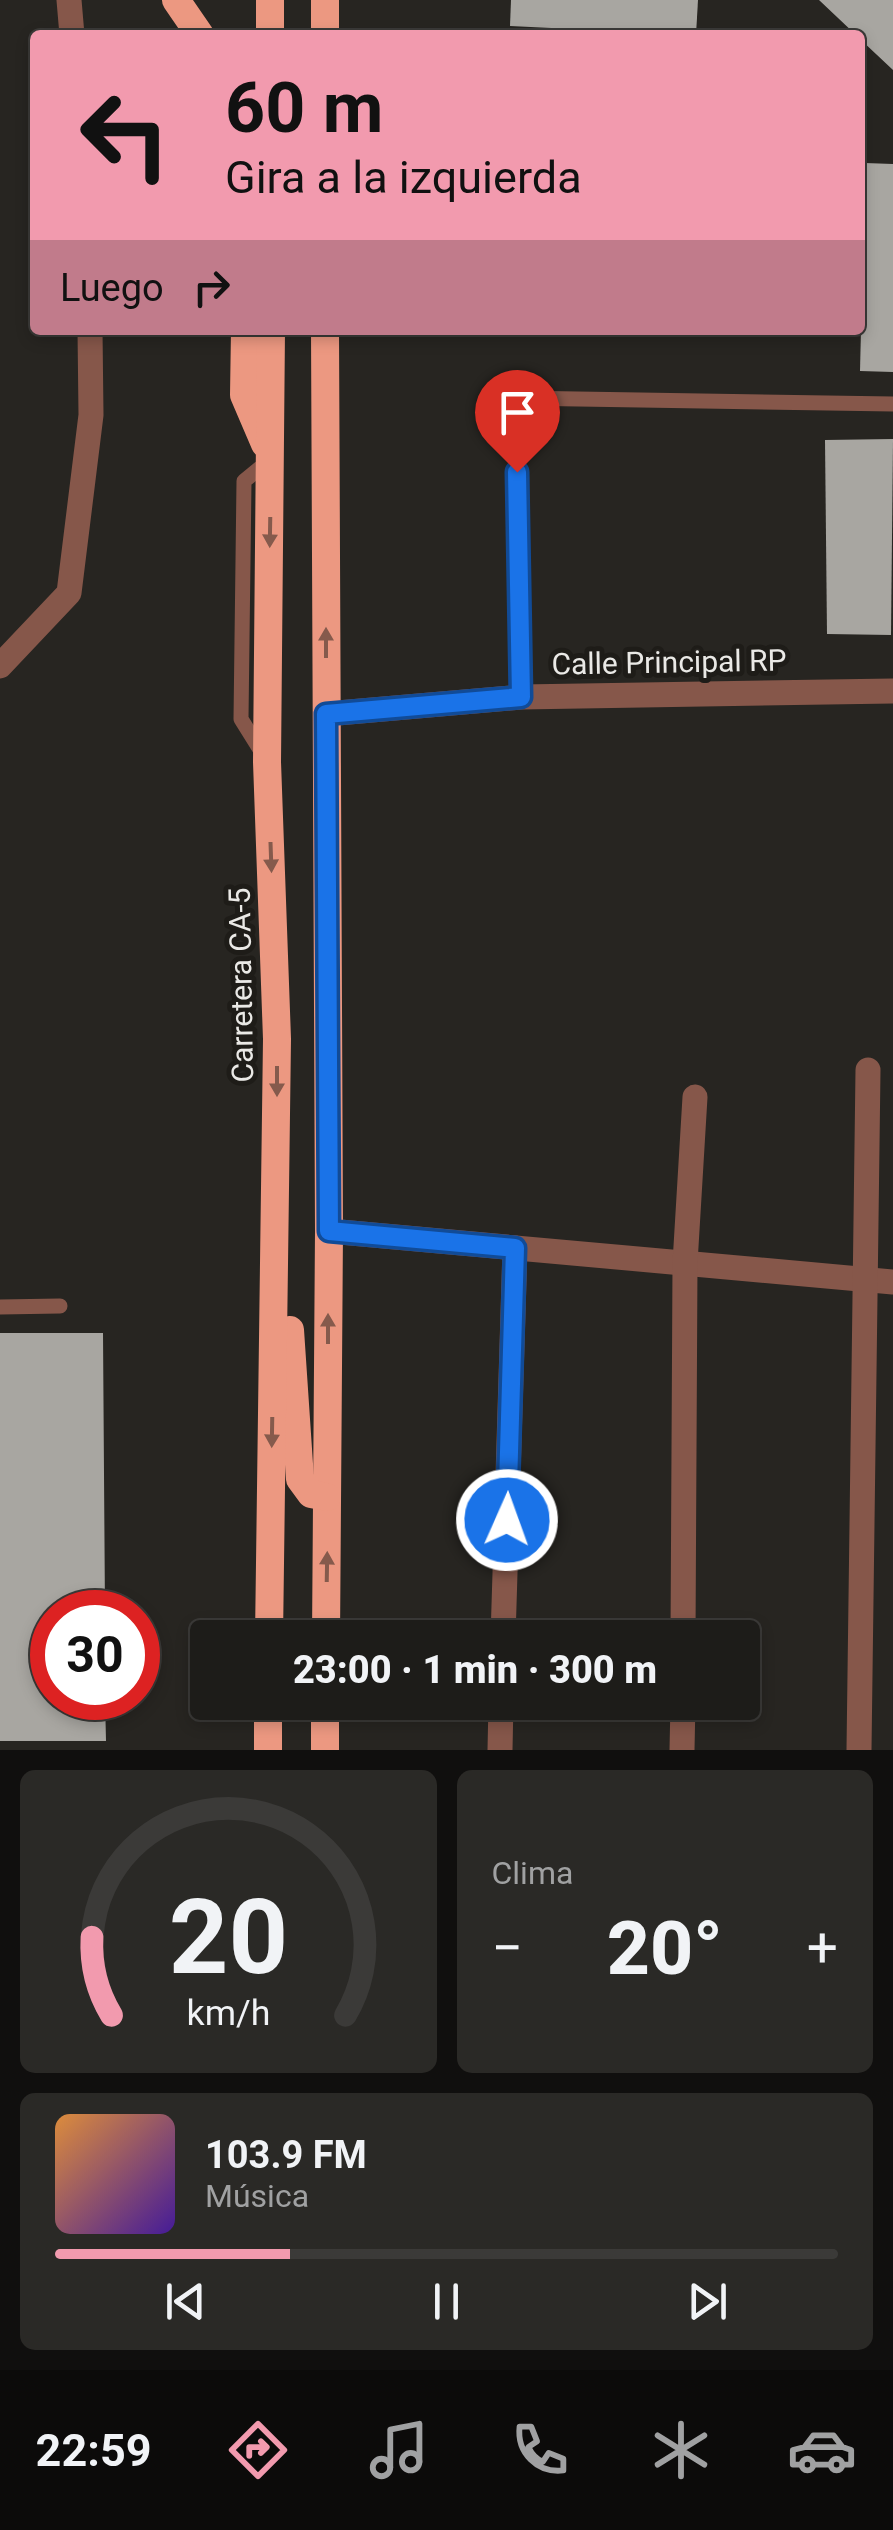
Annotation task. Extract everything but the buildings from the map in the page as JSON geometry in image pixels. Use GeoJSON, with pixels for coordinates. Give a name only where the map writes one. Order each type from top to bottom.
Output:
{"type":"FeatureCollection","features":[{"type":"Feature","properties":{"kind":"highway"},"geometry":{"type":"LineString","coordinates":[[176,0],[197,30]]}},
{"type":"Feature","properties":{"kind":"highway"},"geometry":{"type":"LineString","coordinates":[[270,0],[270,30]]}},
{"type":"Feature","properties":{"kind":"highway"},"geometry":{"type":"LineString","coordinates":[[325,0],[325,30]]}},
{"type":"Feature","properties":{"kind":"highway"},"geometry":{"type":"LineString","coordinates":[[245,335],[244,395],[271,460]]}},
{"type":"Feature","properties":{"kind":"highway","name":"Carretera CA-5"},"geometry":{"type":"LineString","coordinates":[[269,1620],[277,1038],[268,762],[270,335]]}},
{"type":"Feature","properties":{"kind":"highway"},"geometry":{"type":"LineString","coordinates":[[326,335],[326,1620]]}},
{"type":"Feature","properties":{"kind":"highway"},"geometry":{"type":"LineString","coordinates":[[276,1124],[300,1480],[311,1494],[327,1496]]}},
{"type":"Feature","properties":{"kind":"highway"},"geometry":{"type":"LineString","coordinates":[[268,1720],[268,1750]]}},
{"type":"Feature","properties":{"kind":"highway"},"geometry":{"type":"LineString","coordinates":[[325,1720],[325,1750]]}},
{"type":"Feature","properties":{"kind":"street"},"geometry":{"type":"LineString","coordinates":[[70,0],[72,30]]}},
{"type":"Feature","properties":{"kind":"street"},"geometry":{"type":"LineString","coordinates":[[0,666],[70,592],[90,415],[90,335]]}},
{"type":"Feature","properties":{"kind":"street","name":"Calle Principal RP"},"geometry":{"type":"LineString","coordinates":[[326,714],[521,697],[893,691]]}},
{"type":"Feature","properties":{"kind":"street"},"geometry":{"type":"LineString","coordinates":[[859,1750],[868,1070]]}},
{"type":"Feature","properties":{"kind":"street"},"geometry":{"type":"LineString","coordinates":[[683,1620],[685,1263],[695,1097]]}},
{"type":"Feature","properties":{"kind":"street"},"geometry":{"type":"LineString","coordinates":[[329,1231],[893,1282]]}},
{"type":"Feature","properties":{"kind":"street"},"geometry":{"type":"LineString","coordinates":[[504,1620],[515,1248]]}},
{"type":"Feature","properties":{"kind":"street"},"geometry":{"type":"LineString","coordinates":[[500,1750],[501,1720]]}},
{"type":"Feature","properties":{"kind":"street"},"geometry":{"type":"LineString","coordinates":[[682,1720],[682,1750]]}},
{"type":"Feature","properties":{"kind":"lane"},"geometry":{"type":"LineString","coordinates":[[521,697],[516,398],[893,404]]}},
{"type":"Feature","properties":{"kind":"lane"},"geometry":{"type":"LineString","coordinates":[[0,1307],[60,1306]]}},
{"type":"Feature","properties":{"kind":"route"},"geometry":{"type":"LineString","coordinates":[[507,1520],[515,1248],[329,1231],[326,714],[521,697],[517,472]]}}]}
